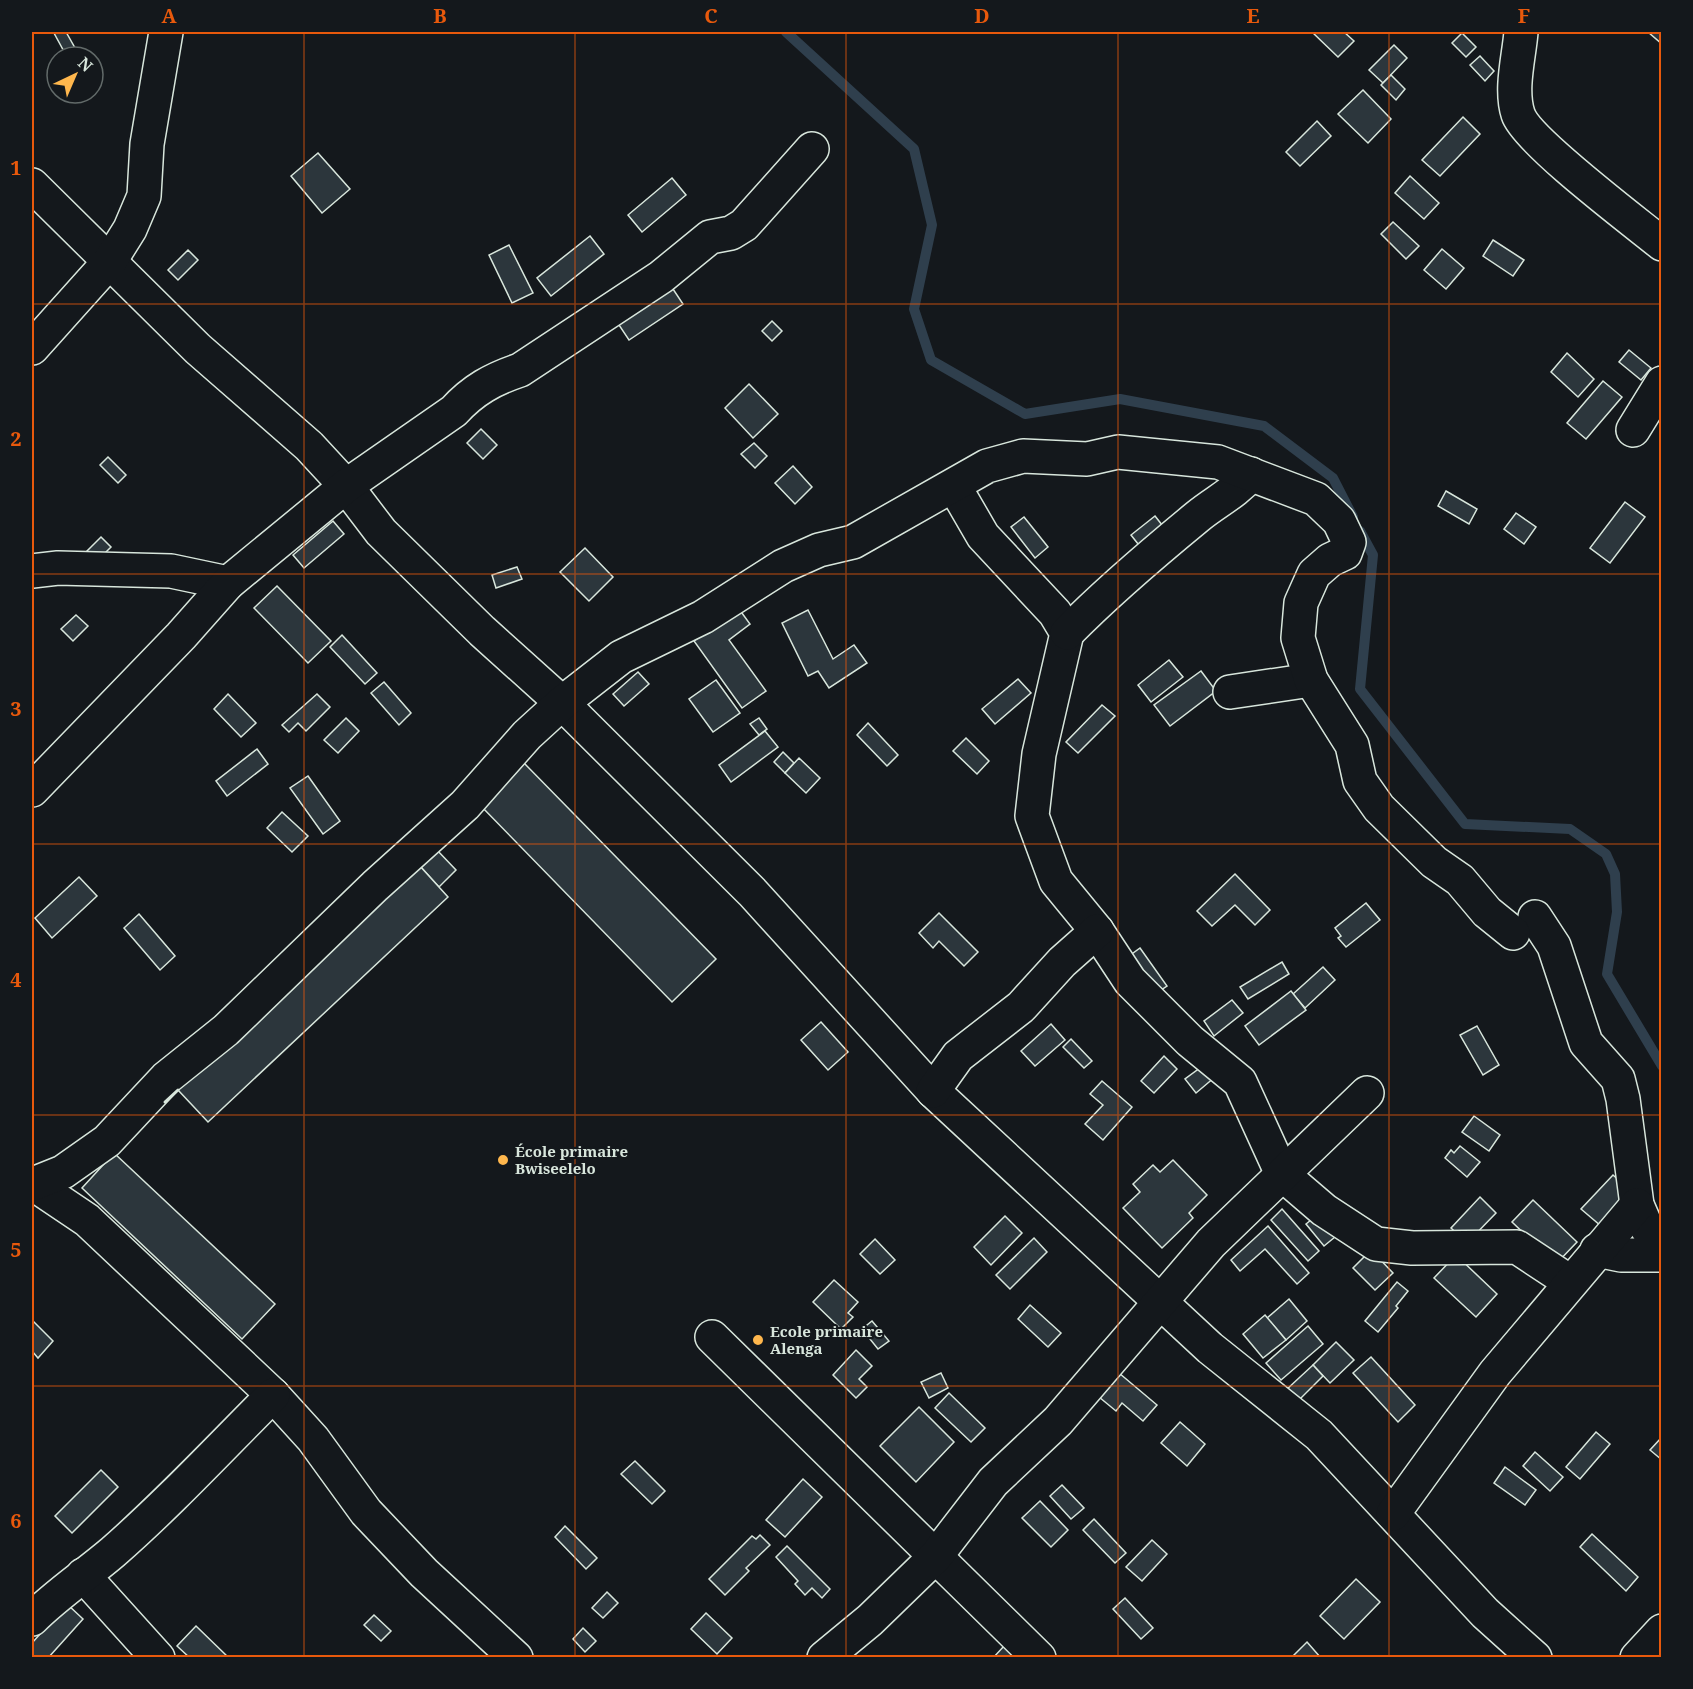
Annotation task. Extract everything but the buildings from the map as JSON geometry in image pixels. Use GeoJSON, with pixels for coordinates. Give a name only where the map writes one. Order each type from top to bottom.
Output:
{"type":"FeatureCollection","features":[{"type":"Feature","properties":{"kind":"street"},"geometry":{"type":"LineString","coordinates":[[32,348],[110,261],[130,229],[144,196],[147,144],[166,32]]}},
{"type":"Feature","properties":{"kind":"street"},"geometry":{"type":"LineString","coordinates":[[1521,32],[1515,95],[1518,116],[1547,149],[1662,244]]}},
{"type":"Feature","properties":{"kind":"street"},"geometry":{"type":"LineString","coordinates":[[32,790],[182,636],[228,583],[346,486],[454,411],[468,396],[494,379],[520,370],[661,277],[710,237],[730,232],[744,225],[812,150]]}},
{"type":"Feature","properties":{"kind":"street"},"geometry":{"type":"LineString","coordinates":[[32,185],[198,349],[309,446],[346,486],[390,540],[482,631],[562,703],[752,892],[933,1091],[1210,1348],[1319,1435],[1485,1613],[1535,1658]]}},
{"type":"Feature","properties":{"kind":"street"},"geometry":{"type":"LineString","coordinates":[[1633,430],[1662,383]]}},
{"type":"Feature","properties":{"kind":"street"},"geometry":{"type":"LineString","coordinates":[[32,1183],[63,1172],[106,1141],[166,1078],[226,1030],[375,886],[465,806],[527,735],[562,703],[621,657],[703,617],[783,566],[819,550],[853,542],[987,466],[1023,456],[1087,459],[1118,452],[1218,462],[1316,499],[1339,521],[1348,542],[1345,553],[1330,560],[1314,574],[1301,603],[1298,638],[1311,680],[1352,745],[1360,781],[1379,808],[1434,862],[1460,880],[1487,912],[1524,925],[1554,946],[1586,1044],[1618,1079],[1623,1099],[1637,1206],[1662,1253],[1621,1255],[1597,1250]]}},
{"type":"Feature","properties":{"kind":"street"},"geometry":{"type":"LineString","coordinates":[[1251,474],[1238,489],[1201,513],[1105,594],[1067,633],[1039,754],[1032,816],[1056,881],[1097,931],[1130,981],[1190,1041],[1240,1082],[1282,1174],[1324,1210],[1376,1244],[1412,1248],[1516,1247],[1570,1281]]}},
{"type":"Feature","properties":{"kind":"street"},"geometry":{"type":"LineString","coordinates":[[954,486],[983,536],[1055,613],[1067,633]]}},
{"type":"Feature","properties":{"kind":"street"},"geometry":{"type":"LineString","coordinates":[[32,571],[58,568],[171,571],[228,583]]}},
{"type":"Feature","properties":{"kind":"street"},"geometry":{"type":"LineString","coordinates":[[1230,692],[1311,680]]}},
{"type":"Feature","properties":{"kind":"street"},"geometry":{"type":"LineString","coordinates":[[933,1091],[958,1056],[1021,1007],[1062,962],[1097,931]]}},
{"type":"Feature","properties":{"kind":"street"},"geometry":{"type":"LineString","coordinates":[[824,1658],[870,1620],[936,1556],[993,1482],[1058,1422],[1211,1243],[1367,1093]]}},
{"type":"Feature","properties":{"kind":"street"},"geometry":{"type":"LineString","coordinates":[[32,1183],[87,1220],[273,1395],[313,1439],[366,1512],[424,1573],[516,1658]]}},
{"type":"Feature","properties":{"kind":"street"},"geometry":{"type":"LineString","coordinates":[[1393,1514],[1495,1372],[1570,1281],[1637,1206]]}},
{"type":"Feature","properties":{"kind":"street"},"geometry":{"type":"LineString","coordinates":[[712,1337],[1039,1658]]}},
{"type":"Feature","properties":{"kind":"street"},"geometry":{"type":"LineString","coordinates":[[32,1619],[82,1575],[112,1553],[181,1489],[273,1395]]}},
{"type":"Feature","properties":{"kind":"street"},"geometry":{"type":"LineString","coordinates":[[82,1575],[158,1658]]}},
{"type":"Feature","properties":{"kind":"street"},"geometry":{"type":"LineString","coordinates":[[1637,1658],[1662,1631]]}},
{"type":"Feature","properties":{"kind":"waterway"},"geometry":{"type":"LineString","coordinates":[[786,32],[914,149],[932,225],[914,309],[931,360],[1025,414],[1120,399],[1264,426],[1333,478],[1353,517]]}},
{"type":"Feature","properties":{"kind":"waterway"},"geometry":{"type":"LineString","coordinates":[[1360,531],[1373,555],[1360,689],[1465,824],[1570,829],[1606,854],[1615,874],[1617,912],[1607,974],[1662,1066]]}},
{"type":"Feature","properties":{"kind":"wall"},"geometry":{"type":"LineString","coordinates":[[165,1102],[178,1090]]}},
{"type":"Feature","properties":{"kind":"place","name":"École primaire Bwiseelelo"},"geometry":{"type":"Point","coordinates":[503,1160]}},
{"type":"Feature","properties":{"kind":"place","name":"Ecole primaire Alenga"},"geometry":{"type":"Point","coordinates":[758,1340]}}]}
